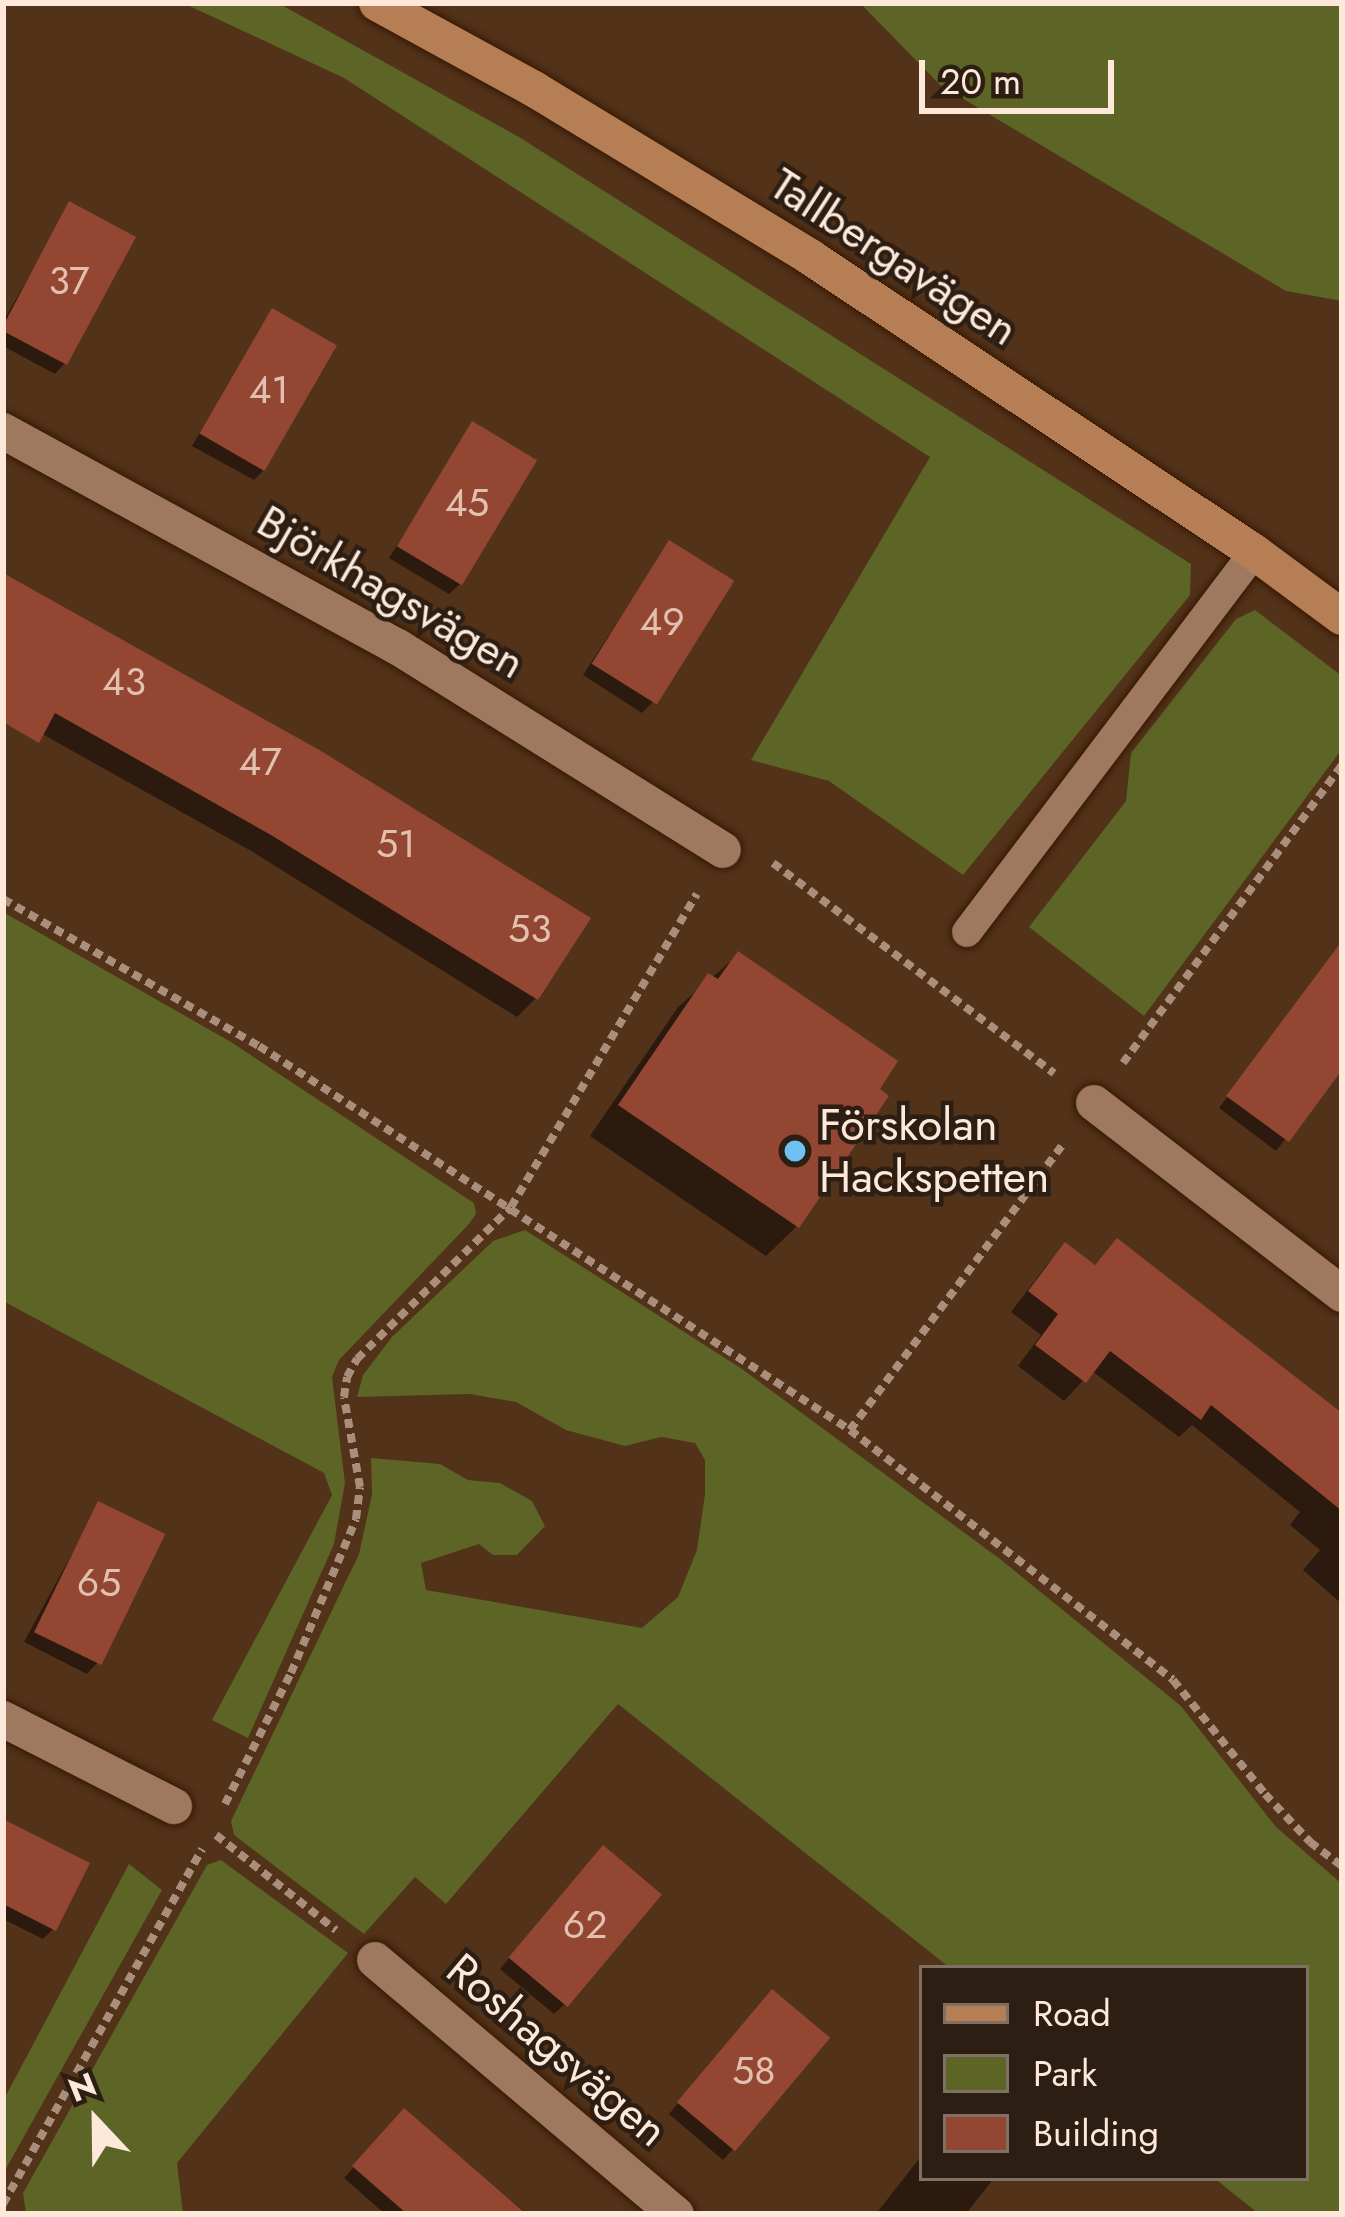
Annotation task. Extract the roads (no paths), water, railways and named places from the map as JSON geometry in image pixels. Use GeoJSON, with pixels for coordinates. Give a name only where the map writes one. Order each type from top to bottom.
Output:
{"type":"FeatureCollection","features":[{"type":"Feature","properties":{"kind":"street","name":"Tallbergavägen"},"geometry":{"type":"LineString","coordinates":[[377,3],[534,89],[810,257],[1254,552],[1342,617]]}},
{"type":"Feature","properties":{"kind":"street","name":"Björkhagsvägen"},"geometry":{"type":"LineString","coordinates":[[3,431],[398,647],[723,850]]}},
{"type":"Feature","properties":{"kind":"street"},"geometry":{"type":"LineString","coordinates":[[1094,1103],[1342,1294]]}},
{"type":"Feature","properties":{"kind":"street"},"geometry":{"type":"LineString","coordinates":[[3,1719],[174,1806]]}},
{"type":"Feature","properties":{"kind":"street","name":"Roshagsvägen"},"geometry":{"type":"LineString","coordinates":[[375,1960],[676,2214]]}},
{"type":"Feature","properties":{"kind":"lane"},"geometry":{"type":"LineString","coordinates":[[968,932],[1254,552]]}},
{"type":"Feature","properties":{"kind":"place","name":"Förskolan Hackspetten"},"geometry":{"type":"Point","coordinates":[795,1151]}}]}
